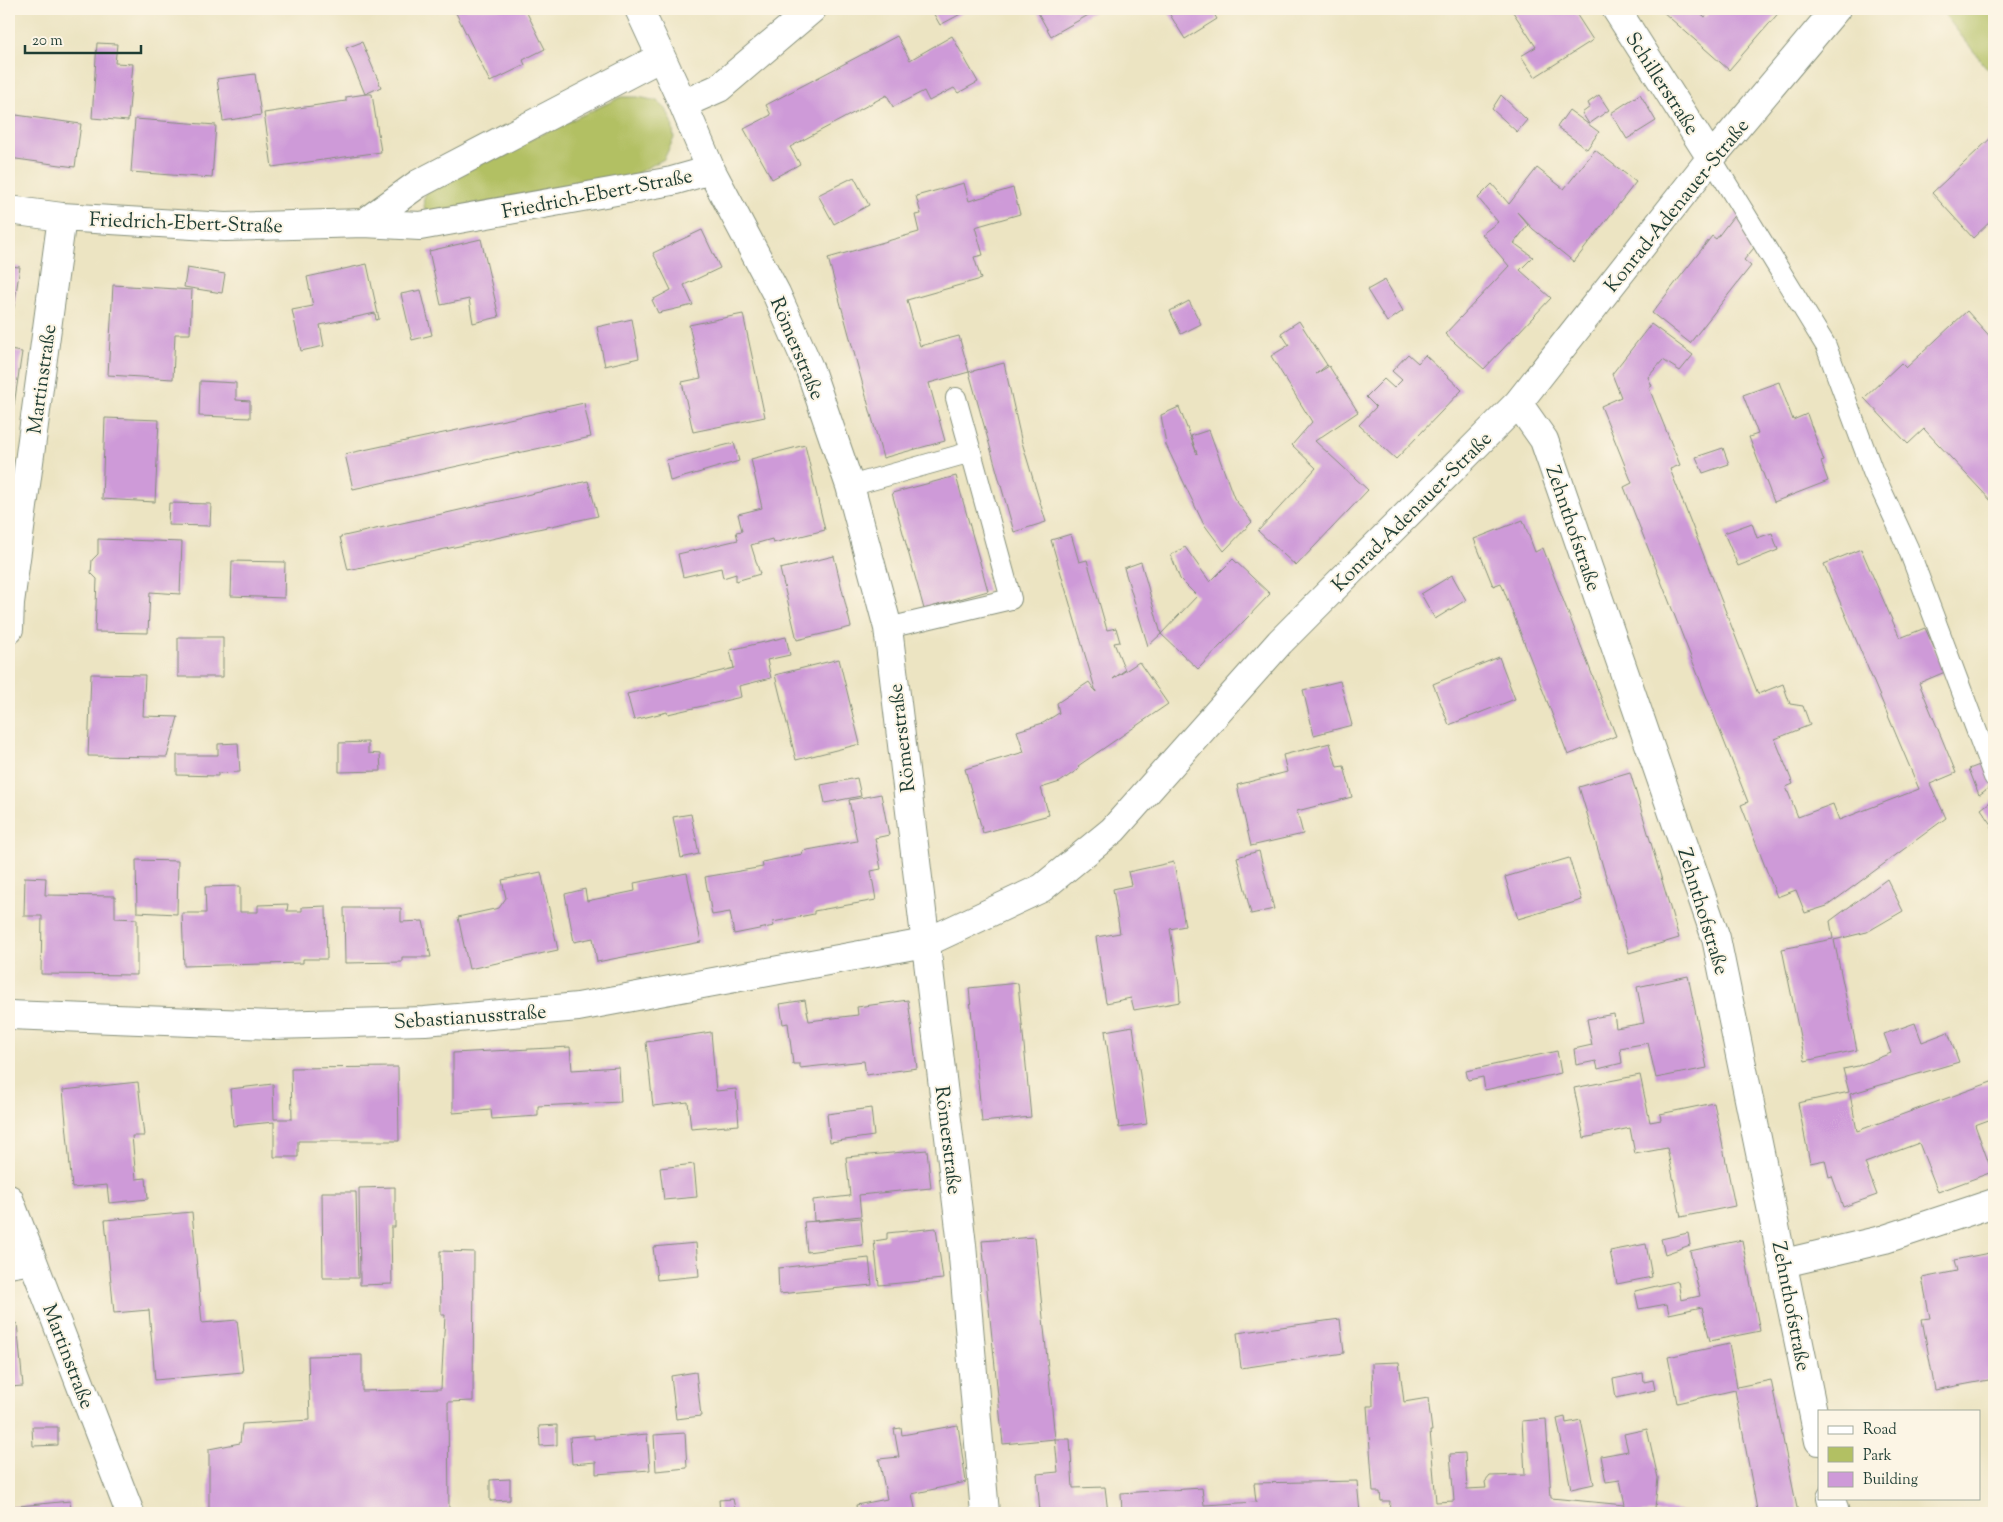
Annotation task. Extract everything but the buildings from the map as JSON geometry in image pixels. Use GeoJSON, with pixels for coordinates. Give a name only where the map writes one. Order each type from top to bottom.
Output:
{"type":"FeatureCollection","features":[{"type":"Feature","properties":{"kind":"street","name":"Römerstraße"},"geometry":{"type":"LineString","coordinates":[[639,9],[684,104],[711,170],[776,293],[810,370],[850,486],[888,628],[962,1245],[985,1513]]}},
{"type":"Feature","properties":{"kind":"street"},"geometry":{"type":"LineString","coordinates":[[684,104],[719,88],[812,9]]}},
{"type":"Feature","properties":{"kind":"street","name":"Schillerstraße"},"geometry":{"type":"LineString","coordinates":[[1616,9],[1711,158]]}},
{"type":"Feature","properties":{"kind":"street","name":"Konrad-Adenauer-Straße"},"geometry":{"type":"LineString","coordinates":[[925,943],[1042,888],[1113,830],[1280,642],[1518,403],[1711,158],[1836,9]]}},
{"type":"Feature","properties":{"kind":"street"},"geometry":{"type":"LineString","coordinates":[[364,223],[418,184],[661,57]]}},
{"type":"Feature","properties":{"kind":"street","name":"Friedrich-Ebert-Straße"},"geometry":{"type":"LineString","coordinates":[[9,210],[62,218],[225,227],[364,223],[420,226],[672,181],[711,170]]}},
{"type":"Feature","properties":{"kind":"street","name":"Martinstraße"},"geometry":{"type":"LineString","coordinates":[[9,629],[10,603],[62,218]]}},
{"type":"Feature","properties":{"kind":"street","name":"Zehnthofstraße"},"geometry":{"type":"LineString","coordinates":[[1518,403],[1544,440],[1716,938],[1818,1436]]}},
{"type":"Feature","properties":{"kind":"street","name":"Sebastianusstraße"},"geometry":{"type":"LineString","coordinates":[[9,1015],[272,1025],[425,1021],[578,1007],[925,943]]}},
{"type":"Feature","properties":{"kind":"street","name":"Martinstraße"},"geometry":{"type":"LineString","coordinates":[[9,1199],[20,1262],[130,1513]]}},
{"type":"Feature","properties":{"kind":"street"},"geometry":{"type":"LineString","coordinates":[[1784,1263],[1885,1239],[1994,1204]]}},
{"type":"Feature","properties":{"kind":"street"},"geometry":{"type":"LineString","coordinates":[[1832,1500],[1835,1513]]}},
{"type":"Feature","properties":{"kind":"lane"},"geometry":{"type":"LineString","coordinates":[[1711,158],[1826,346],[1873,472],[1908,548],[1994,777]]}},
{"type":"Feature","properties":{"kind":"lane"},"geometry":{"type":"LineString","coordinates":[[888,628],[1011,599],[956,398]]}},
{"type":"Feature","properties":{"kind":"lane"},"geometry":{"type":"LineString","coordinates":[[850,486],[971,452]]}},
{"type":"Feature","properties":{"kind":"green space"},"geometry":{"type":"Polygon","coordinates":[[[1940,9],[1994,9],[1994,77],[1940,9]]]}},
{"type":"Feature","properties":{"kind":"green space"},"geometry":{"type":"Polygon","coordinates":[[[621,97],[638,97],[657,101],[666,109],[672,122],[674,138],[664,159],[626,179],[427,213],[424,200],[430,187],[621,97]]]}}]}
